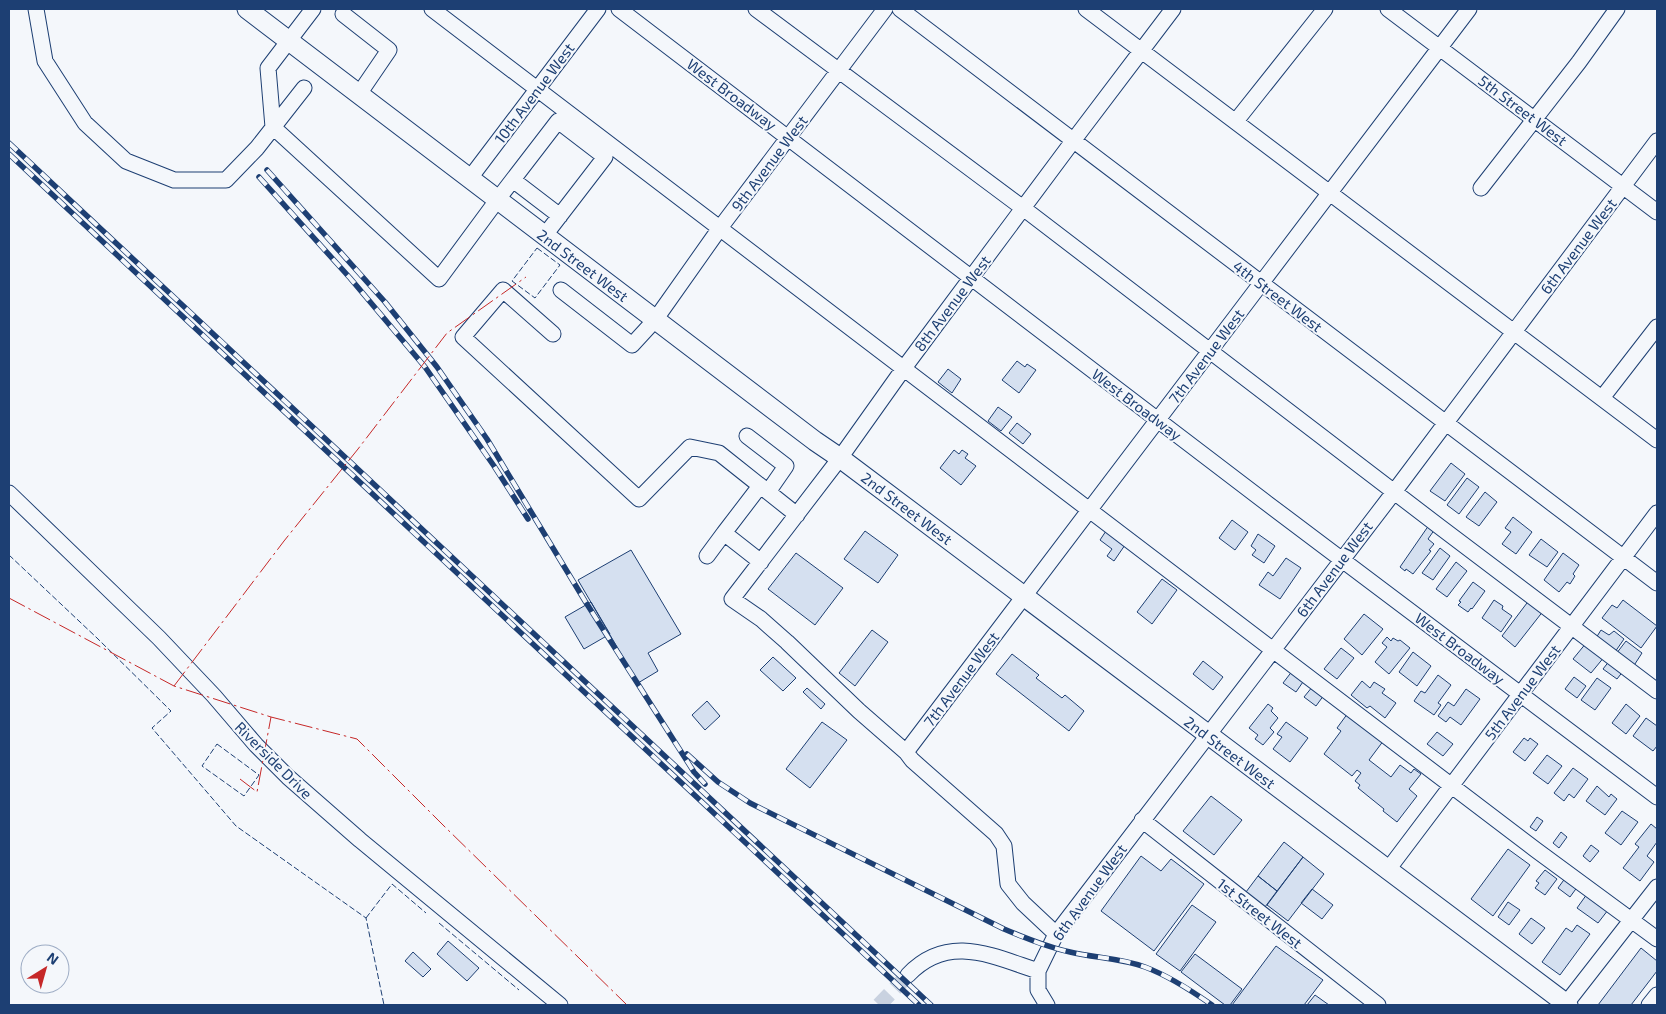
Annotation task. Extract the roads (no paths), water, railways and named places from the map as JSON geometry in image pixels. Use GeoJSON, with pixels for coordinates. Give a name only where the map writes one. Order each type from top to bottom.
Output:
{"type":"FeatureCollection","features":[{"type":"Feature","properties":{"kind":"main road","name":"2nd Street West"},"geometry":{"type":"LineString","coordinates":[[247,9],[815,441],[1567,1005]]}},
{"type":"Feature","properties":{"kind":"street"},"geometry":{"type":"LineString","coordinates":[[36,9],[45,61],[85,123],[126,162],[174,180],[226,180],[257,148],[304,88]]}},
{"type":"Feature","properties":{"kind":"street"},"geometry":{"type":"LineString","coordinates":[[314,9],[268,68],[273,128],[440,279],[558,121],[605,156],[545,235]]}},
{"type":"Feature","properties":{"kind":"street"},"geometry":{"type":"LineString","coordinates":[[432,9],[1273,650],[1657,939]]}},
{"type":"Feature","properties":{"kind":"street","name":"10th Avenue West"},"geometry":{"type":"LineString","coordinates":[[470,178],[598,9]]}},
{"type":"Feature","properties":{"kind":"street","name":"West Broadway"},"geometry":{"type":"LineString","coordinates":[[619,9],[1657,797]]}},
{"type":"Feature","properties":{"kind":"street"},"geometry":{"type":"LineString","coordinates":[[756,9],[1023,208],[1657,691]]}},
{"type":"Feature","properties":{"kind":"street","name":"9th Avenue West"},"geometry":{"type":"LineString","coordinates":[[561,290],[632,345],[655,320],[720,228],[885,9]]}},
{"type":"Feature","properties":{"kind":"street","name":"4th Street West"},"geometry":{"type":"LineString","coordinates":[[900,9],[1657,583]]}},
{"type":"Feature","properties":{"kind":"street"},"geometry":{"type":"LineString","coordinates":[[1086,9],[1657,440]]}},
{"type":"Feature","properties":{"kind":"street","name":"8th Avenue West"},"geometry":{"type":"LineString","coordinates":[[906,752],[859,711],[761,619],[732,599],[840,458],[904,368],[1173,9]]}},
{"type":"Feature","properties":{"kind":"street"},"geometry":{"type":"LineString","coordinates":[[1236,121],[1325,9]]}},
{"type":"Feature","properties":{"kind":"street","name":"5th Street West"},"geometry":{"type":"LineString","coordinates":[[1388,9],[1657,212]]}},
{"type":"Feature","properties":{"kind":"street","name":"7th Avenue West"},"geometry":{"type":"LineString","coordinates":[[906,752],[1470,9]]}},
{"type":"Feature","properties":{"kind":"street"},"geometry":{"type":"LineString","coordinates":[[1481,188],[1617,9]]}},
{"type":"Feature","properties":{"kind":"street"},"geometry":{"type":"LineString","coordinates":[[343,14],[389,50],[359,94]]}},
{"type":"Feature","properties":{"kind":"street","name":"6th Avenue West"},"geometry":{"type":"LineString","coordinates":[[1038,971],[1056,934],[1394,492],[1657,141]]}},
{"type":"Feature","properties":{"kind":"street"},"geometry":{"type":"LineString","coordinates":[[513,180],[560,216]]}},
{"type":"Feature","properties":{"kind":"street"},"geometry":{"type":"LineString","coordinates":[[553,334],[503,290],[463,337],[639,499],[690,447],[719,453],[797,515]]}},
{"type":"Feature","properties":{"kind":"street"},"geometry":{"type":"LineString","coordinates":[[1602,398],[1657,328]]}},
{"type":"Feature","properties":{"kind":"street"},"geometry":{"type":"LineString","coordinates":[[707,556],[724,533],[786,466],[748,436]]}},
{"type":"Feature","properties":{"kind":"street","name":"Riverside Drive"},"geometry":{"type":"LineString","coordinates":[[9,493],[159,638],[207,688],[256,745],[288,777],[360,840],[560,1005]]}},
{"type":"Feature","properties":{"kind":"street","name":"5th Avenue West"},"geometry":{"type":"LineString","coordinates":[[1387,871],[1657,513]]}},
{"type":"Feature","properties":{"kind":"street"},"geometry":{"type":"LineString","coordinates":[[724,533],[761,562]]}},
{"type":"Feature","properties":{"kind":"street"},"geometry":{"type":"LineString","coordinates":[[906,752],[912,760],[996,834],[1004,846],[1008,884],[1023,903],[1056,934]]}},
{"type":"Feature","properties":{"kind":"street","name":"1st Street West"},"geometry":{"type":"LineString","coordinates":[[1142,820],[1378,1005]]}},
{"type":"Feature","properties":{"kind":"street"},"geometry":{"type":"LineString","coordinates":[[1567,1005],[1657,888]]}},
{"type":"Feature","properties":{"kind":"street"},"geometry":{"type":"LineString","coordinates":[[908,975],[917,966],[931,958],[950,952],[964,950],[981,952],[1038,971],[1038,990],[1047,1005]]}},
{"type":"Feature","properties":{"kind":"street"},"geometry":{"type":"LineString","coordinates":[[1649,1005],[1657,995]]}},
{"type":"Feature","properties":{"kind":"tunnel"},"geometry":{"type":"LineString","coordinates":[[879,1005],[908,975]]}},
{"type":"Feature","properties":{"kind":"railway"},"geometry":{"type":"LineString","coordinates":[[9,143],[931,1005]]}},
{"type":"Feature","properties":{"kind":"railway"},"geometry":{"type":"LineString","coordinates":[[9,154],[919,1005]]}},
{"type":"Feature","properties":{"kind":"railway"},"geometry":{"type":"LineString","coordinates":[[267,170],[385,302],[437,367],[487,439],[585,601],[694,772],[705,784]]}},
{"type":"Feature","properties":{"kind":"railway"},"geometry":{"type":"LineString","coordinates":[[259,177],[350,278],[425,367],[494,466],[528,519]]}},
{"type":"Feature","properties":{"kind":"railway"},"geometry":{"type":"LineString","coordinates":[[687,754],[718,782],[750,803],[1004,929],[1061,950],[1145,967],[1171,979],[1212,1005]]}}]}
